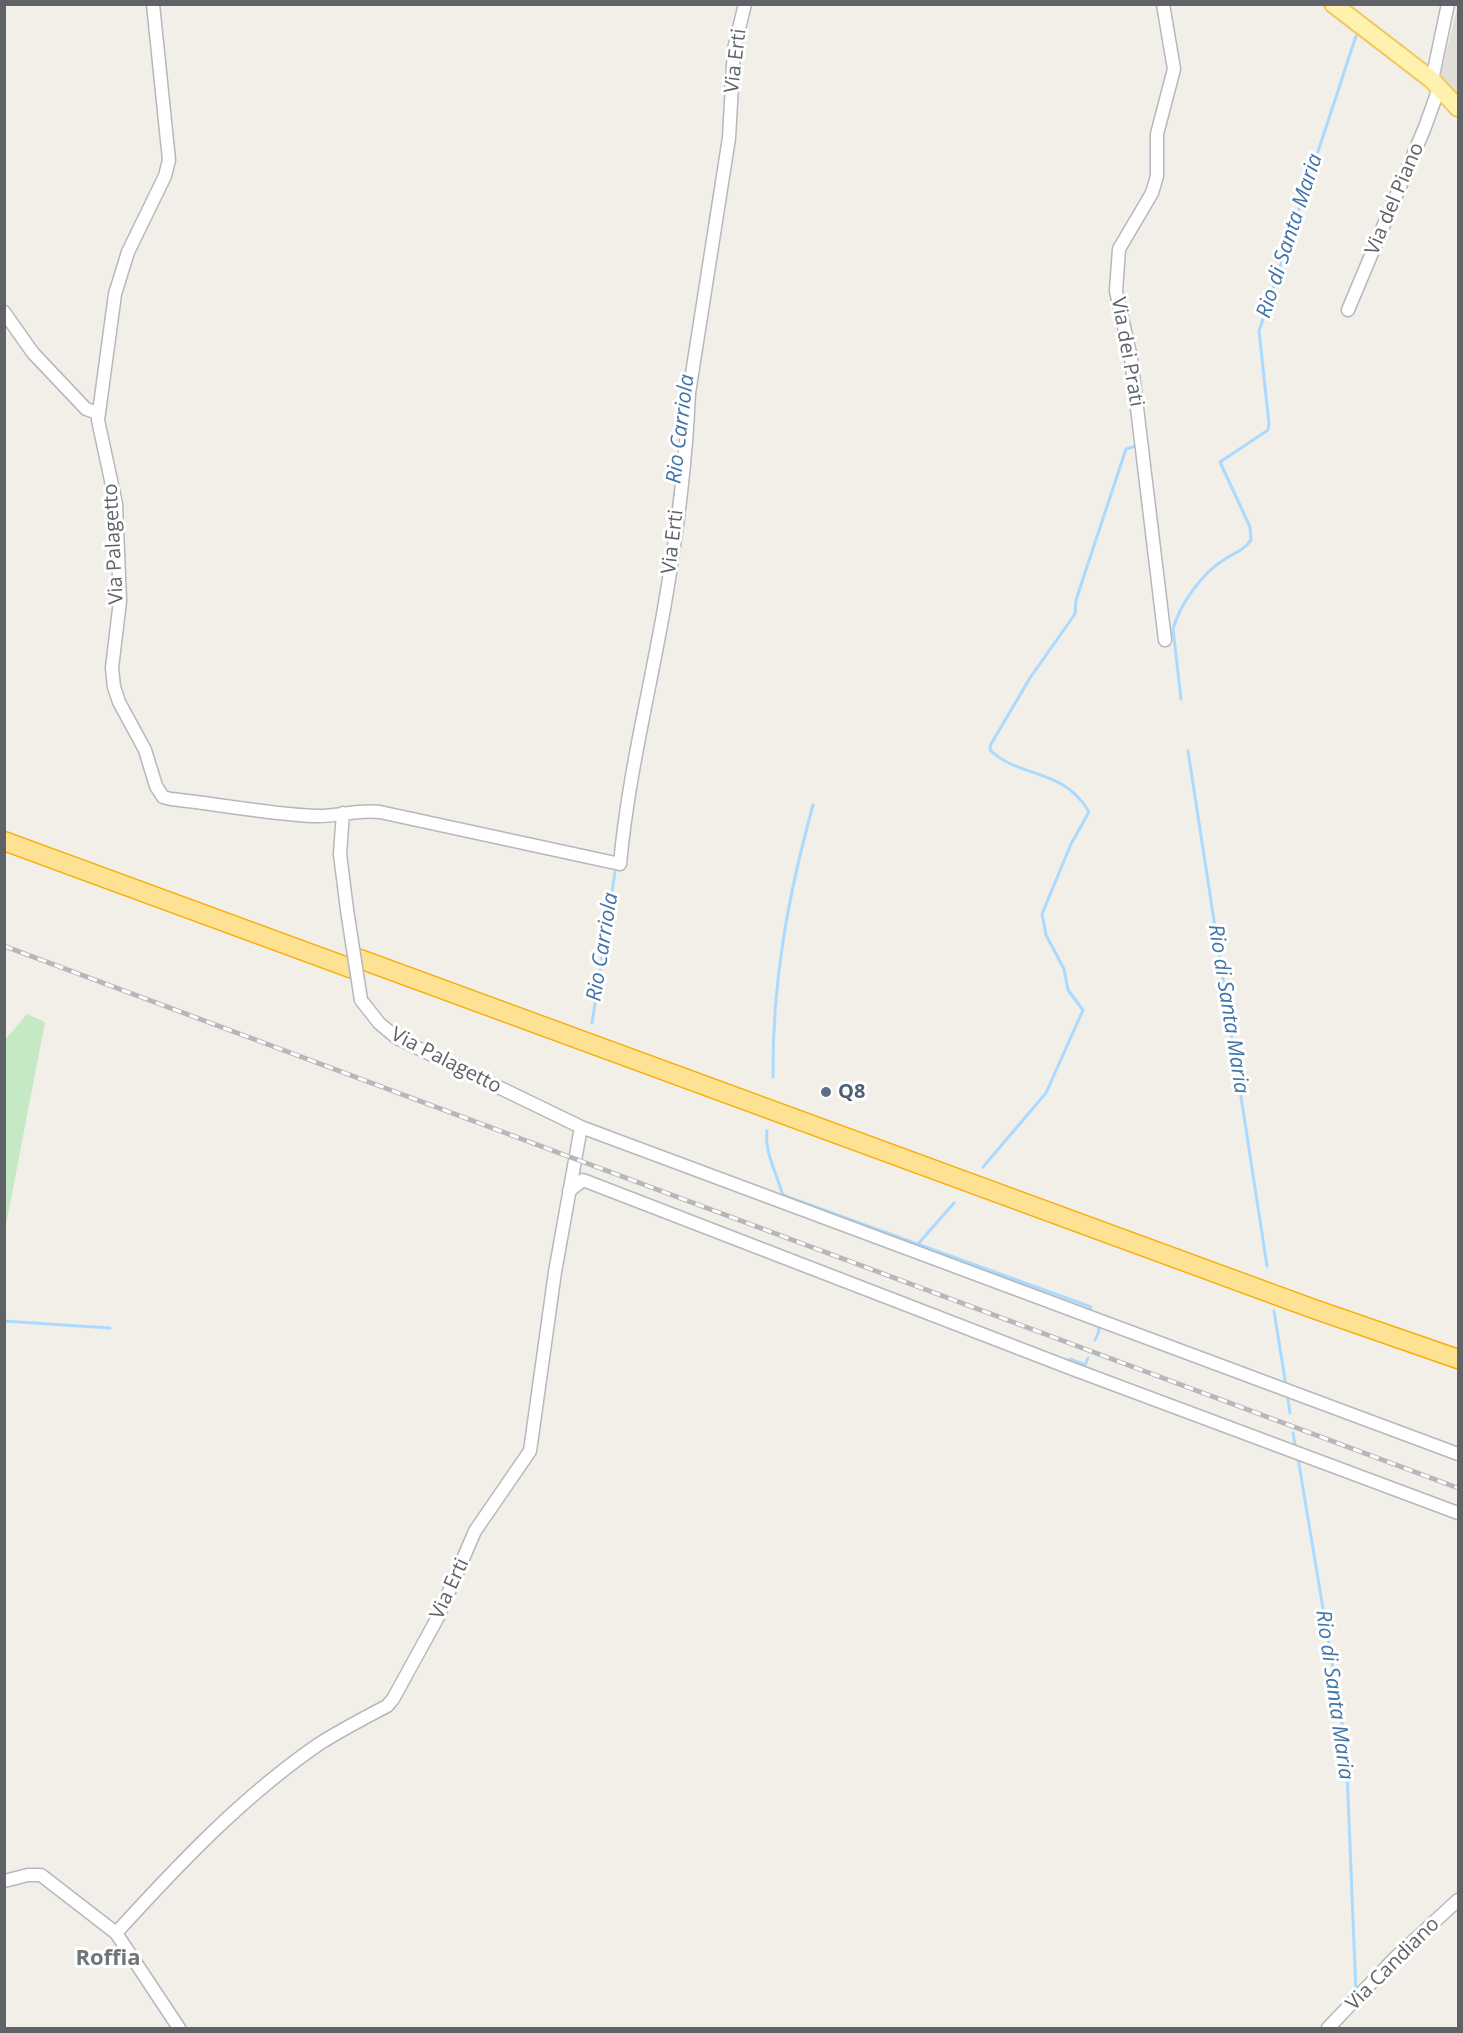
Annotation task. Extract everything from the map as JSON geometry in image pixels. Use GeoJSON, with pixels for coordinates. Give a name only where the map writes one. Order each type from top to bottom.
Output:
{"type":"FeatureCollection","features":[{"type":"Feature","properties":{"kind":"highway"},"geometry":{"type":"LineString","coordinates":[[4,829],[680,1087],[1317,1323],[1458,1371]]}},
{"type":"Feature","properties":{"kind":"highway"},"geometry":{"type":"LineString","coordinates":[[4,841],[355,964],[1458,1359]]}},
{"type":"Feature","properties":{"kind":"main road"},"geometry":{"type":"LineString","coordinates":[[1333,4],[1435,84],[1458,108]]}},
{"type":"Feature","properties":{"kind":"street","name":"Via Palagetto"},"geometry":{"type":"LineString","coordinates":[[153,4],[169,160],[165,176],[128,252],[115,294],[98,413],[101,440],[116,504],[120,601],[112,668],[114,687],[119,702],[145,750],[156,786],[163,797],[171,799],[308,816],[380,812],[620,864]]}},
{"type":"Feature","properties":{"kind":"street","name":"Via Erti"},"geometry":{"type":"LineString","coordinates":[[620,864],[640,733],[665,601],[689,393],[729,138],[734,49],[745,4]]}},
{"type":"Feature","properties":{"kind":"street","name":"Via dei Prati"},"geometry":{"type":"LineString","coordinates":[[1162,4],[1174,69],[1157,134],[1157,176],[1152,193],[1119,249],[1116,291],[1131,358],[1165,640]]}},
{"type":"Feature","properties":{"kind":"street","name":"Via del Piano"},"geometry":{"type":"LineString","coordinates":[[1348,310],[1425,128],[1435,84],[1448,4]]}},
{"type":"Feature","properties":{"kind":"street"},"geometry":{"type":"LineString","coordinates":[[4,312],[41,362],[86,409],[98,413]]}},
{"type":"Feature","properties":{"kind":"street","name":"Via Palagetto"},"geometry":{"type":"LineString","coordinates":[[343,813],[340,854],[361,1000],[387,1033],[581,1127],[1458,1454]]}},
{"type":"Feature","properties":{"kind":"street","name":"Via Erti"},"geometry":{"type":"LineString","coordinates":[[116,1933],[183,1860],[245,1802],[321,1743],[387,1706],[393,1699],[438,1617],[475,1532],[530,1451],[569,1191],[581,1127]]}},
{"type":"Feature","properties":{"kind":"street"},"geometry":{"type":"LineString","coordinates":[[569,1191],[583,1180],[1066,1366],[1458,1513]]}},
{"type":"Feature","properties":{"kind":"street"},"geometry":{"type":"LineString","coordinates":[[4,1881],[28,1875],[41,1875],[116,1933],[179,2028]]}},
{"type":"Feature","properties":{"kind":"street","name":"Via Candiano"},"geometry":{"type":"LineString","coordinates":[[1328,2028],[1419,1935],[1458,1900]]}},
{"type":"Feature","properties":{"kind":"shaded area"},"geometry":{"type":"Polygon","coordinates":[[[1458,5],[1458,98],[1440,77],[1458,5]]]}},
{"type":"Feature","properties":{"kind":"green space"},"geometry":{"type":"Polygon","coordinates":[[[27,1014],[45,1022],[5,1230],[5,1040],[27,1014]]]}},
{"type":"Feature","properties":{"kind":"waterway","name":"Rio di Santa Maria"},"geometry":{"type":"LineString","coordinates":[[1181,699],[1173,629],[1176,619],[1186,600],[1208,572],[1242,549],[1251,540],[1250,527],[1220,462],[1268,430],[1259,331],[1356,36]]}},
{"type":"Feature","properties":{"kind":"waterway","name":"Rio Carriola"},"geometry":{"type":"LineString","coordinates":[[726,91],[728,59]]}},
{"type":"Feature","properties":{"kind":"waterway","name":"Rio Carriola"},"geometry":{"type":"LineString","coordinates":[[710,219],[716,184]]}},
{"type":"Feature","properties":{"kind":"waterway"},"geometry":{"type":"LineString","coordinates":[[983,1167],[1046,1093],[1083,1010],[1068,990],[1064,969],[1046,935],[1042,914],[1071,844],[1089,812],[1067,787],[1014,766],[990,750],[991,744],[1030,678],[1075,614],[1076,600],[1126,449],[1136,446]]}},
{"type":"Feature","properties":{"kind":"waterway","name":"Rio Carriola"},"geometry":{"type":"LineString","coordinates":[[673,510],[678,469]]}},
{"type":"Feature","properties":{"kind":"waterway","name":"Rio di Santa Maria"},"geometry":{"type":"LineString","coordinates":[[1188,751],[1267,1266]]}},
{"type":"Feature","properties":{"kind":"waterway"},"geometry":{"type":"LineString","coordinates":[[773,1077],[775,1008],[783,940],[796,873],[813,805]]}},
{"type":"Feature","properties":{"kind":"waterway","name":"Rio Carriola"},"geometry":{"type":"LineString","coordinates":[[592,1023],[615,872]]}},
{"type":"Feature","properties":{"kind":"waterway"},"geometry":{"type":"LineString","coordinates":[[767,1131],[769,1154],[785,1196],[1091,1307],[1089,1313]]}},
{"type":"Feature","properties":{"kind":"waterway"},"geometry":{"type":"LineString","coordinates":[[918,1244],[954,1203]]}},
{"type":"Feature","properties":{"kind":"waterway","name":"Rio di Santa Maria"},"geometry":{"type":"LineString","coordinates":[[1274,1311],[1286,1386]]}},
{"type":"Feature","properties":{"kind":"waterway"},"geometry":{"type":"LineString","coordinates":[[4,1321],[110,1328]]}},
{"type":"Feature","properties":{"kind":"waterway"},"geometry":{"type":"LineString","coordinates":[[1095,1340],[1099,1331],[1098,1325]]}},
{"type":"Feature","properties":{"kind":"waterway"},"geometry":{"type":"LineString","coordinates":[[1067,1363],[1070,1359],[1085,1365],[1088,1358]]}},
{"type":"Feature","properties":{"kind":"waterway","name":"Rio di Santa Maria"},"geometry":{"type":"LineString","coordinates":[[1287,1393],[1290,1413]]}},
{"type":"Feature","properties":{"kind":"waterway","name":"Rio di Santa Maria"},"geometry":{"type":"LineString","coordinates":[[1293,1433],[1296,1449]]}},
{"type":"Feature","properties":{"kind":"waterway","name":"Rio di Santa Maria"},"geometry":{"type":"LineString","coordinates":[[1298,1458],[1346,1747],[1356,1993]]}},
{"type":"Feature","properties":{"kind":"waterway","name":"Rio di Santa Maria"},"geometry":{"type":"LineString","coordinates":[[1337,2028],[1346,2018]]}},
{"type":"Feature","properties":{"kind":"railway"},"geometry":{"type":"LineString","coordinates":[[4,946],[1458,1488]]}},
{"type":"Feature","properties":{"kind":"place","name":"Q8"},"geometry":{"type":"Point","coordinates":[826,1092]}},
{"type":"Feature","properties":{"kind":"district","name":"Roffia"},"geometry":{"type":"Point","coordinates":[108,1959]}}]}
